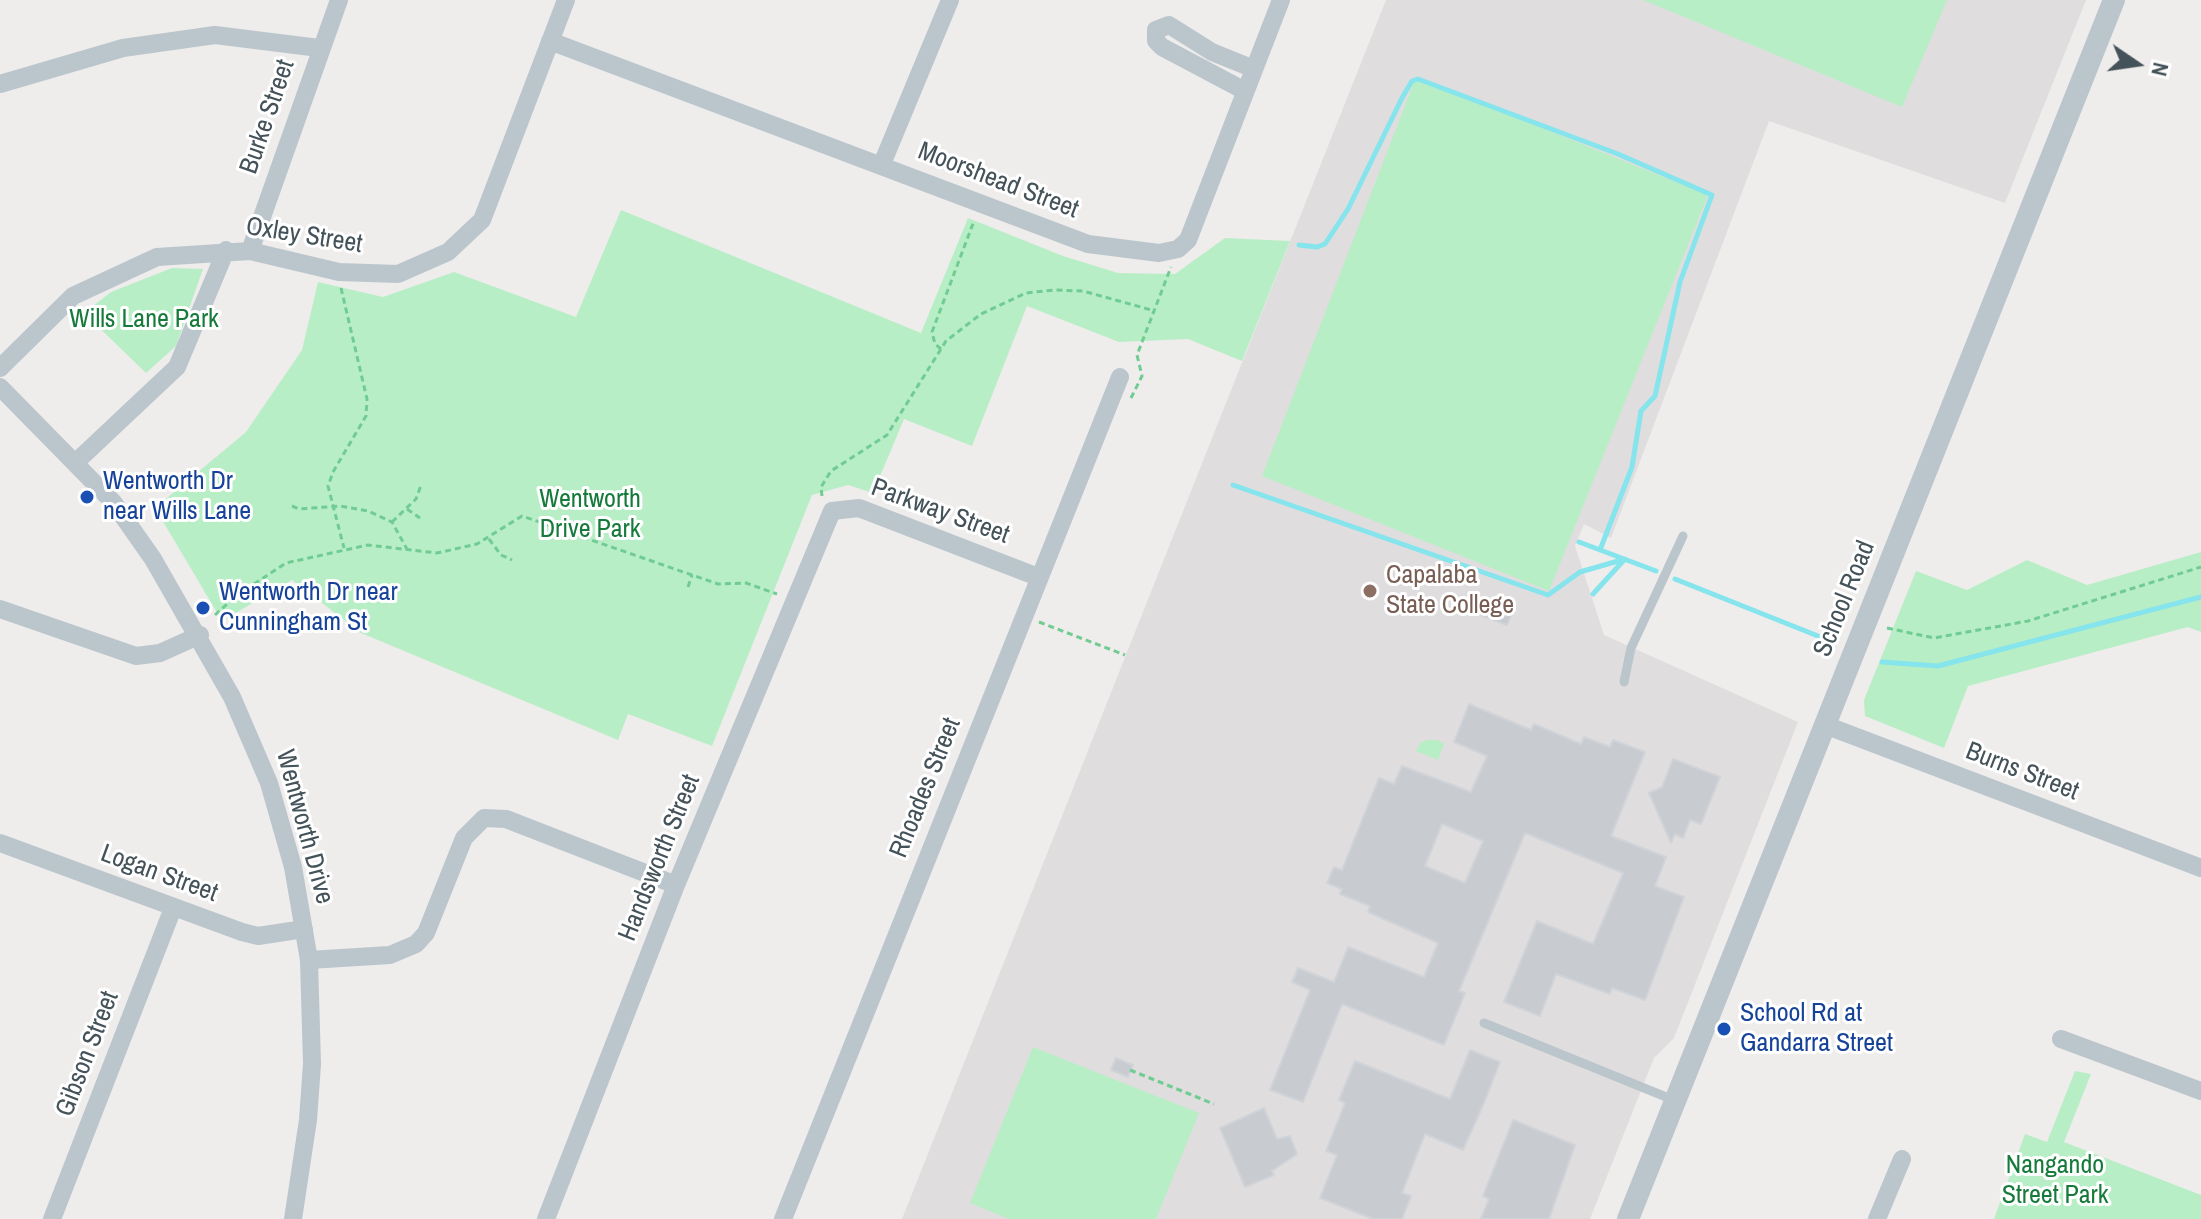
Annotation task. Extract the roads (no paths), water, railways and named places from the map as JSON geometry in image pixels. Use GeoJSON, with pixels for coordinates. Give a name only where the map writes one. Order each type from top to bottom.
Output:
{"type":"FeatureCollection","features":[{"type":"Feature","properties":{"kind":"street","name":"Burke Street"},"geometry":{"type":"LineString","coordinates":[[250,251],[319,48],[339,0]]}},
{"type":"Feature","properties":{"kind":"street","name":"Oxley Street"},"geometry":{"type":"LineString","coordinates":[[0,368],[57,308],[93,285],[157,257],[226,250],[250,251],[339,272],[398,274],[448,252],[482,220],[566,0]]}},
{"type":"Feature","properties":{"kind":"street"},"geometry":{"type":"LineString","coordinates":[[882,164],[950,0]]}},
{"type":"Feature","properties":{"kind":"street","name":"Moorshead Street"},"geometry":{"type":"LineString","coordinates":[[550,41],[1088,244],[1159,253],[1178,249],[1194,228],[1281,0]]}},
{"type":"Feature","properties":{"kind":"street","name":"School Road"},"geometry":{"type":"LineString","coordinates":[[1628,1219],[2114,0]]}},
{"type":"Feature","properties":{"kind":"street"},"geometry":{"type":"LineString","coordinates":[[1245,91],[1162,47],[1156,41],[1156,30],[1169,25],[1212,52],[1254,69]]}},
{"type":"Feature","properties":{"kind":"street"},"geometry":{"type":"LineString","coordinates":[[0,84],[123,48],[215,35],[319,48]]}},
{"type":"Feature","properties":{"kind":"street"},"geometry":{"type":"LineString","coordinates":[[76,462],[177,367],[226,250]]}},
{"type":"Feature","properties":{"kind":"street","name":"Rhoades Street"},"geometry":{"type":"LineString","coordinates":[[783,1219],[1120,377]]}},
{"type":"Feature","properties":{"kind":"street","name":"Wentworth Drive"},"geometry":{"type":"LineString","coordinates":[[0,387],[113,502],[153,559],[200,635],[239,710],[269,783],[293,867],[309,960],[312,1064],[308,1120],[293,1219]]}},
{"type":"Feature","properties":{"kind":"street","name":"Parkway Street"},"geometry":{"type":"LineString","coordinates":[[826,518],[839,508],[859,508],[1038,577]]}},
{"type":"Feature","properties":{"kind":"street","name":"Handsworth Street"},"geometry":{"type":"LineString","coordinates":[[546,1219],[676,885],[826,518]]}},
{"type":"Feature","properties":{"kind":"street"},"geometry":{"type":"LineString","coordinates":[[0,609],[136,656],[160,653],[200,635]]}},
{"type":"Feature","properties":{"kind":"street","name":"Burns Street"},"geometry":{"type":"LineString","coordinates":[[1825,725],[2201,868]]}},
{"type":"Feature","properties":{"kind":"street"},"geometry":{"type":"LineString","coordinates":[[309,960],[390,955],[416,944],[426,933],[464,838],[484,818],[506,819],[676,885]]}},
{"type":"Feature","properties":{"kind":"street","name":"Logan Street"},"geometry":{"type":"LineString","coordinates":[[0,843],[173,908],[258,936],[304,929]]}},
{"type":"Feature","properties":{"kind":"street","name":"Gibson Street"},"geometry":{"type":"LineString","coordinates":[[52,1219],[173,908]]}},
{"type":"Feature","properties":{"kind":"street"},"geometry":{"type":"LineString","coordinates":[[2061,1039],[2201,1091]]}},
{"type":"Feature","properties":{"kind":"street"},"geometry":{"type":"LineString","coordinates":[[1877,1219],[1902,1159]]}},
{"type":"Feature","properties":{"kind":"lane"},"geometry":{"type":"LineString","coordinates":[[1624,682],[1631,648],[1683,536]]}},
{"type":"Feature","properties":{"kind":"lane"},"geometry":{"type":"LineString","coordinates":[[1484,1023],[1676,1101]]}},
{"type":"Feature","properties":{"kind":"waterway"},"geometry":{"type":"LineString","coordinates":[[1299,245],[1317,247],[1325,244],[1348,209],[1402,98],[1412,81],[1418,79],[1618,154],[1712,195],[1680,282],[1655,396],[1641,411],[1632,467],[1600,550]]}},
{"type":"Feature","properties":{"kind":"waterway"},"geometry":{"type":"LineString","coordinates":[[1233,485],[1548,595],[1580,572],[1625,559]]}},
{"type":"Feature","properties":{"kind":"waterway"},"geometry":{"type":"LineString","coordinates":[[1579,542],[1656,571]]}},
{"type":"Feature","properties":{"kind":"waterway"},"geometry":{"type":"LineString","coordinates":[[1593,594],[1624,560]]}},
{"type":"Feature","properties":{"kind":"waterway"},"geometry":{"type":"LineString","coordinates":[[1675,579],[1833,642]]}},
{"type":"Feature","properties":{"kind":"waterway"},"geometry":{"type":"LineString","coordinates":[[1882,662],[1938,666],[2201,597]]}},
{"type":"Feature","properties":{"kind":"place","name":"Wentworth Dr near Wills Lane"},"geometry":{"type":"Point","coordinates":[87,497]}},
{"type":"Feature","properties":{"kind":"place","name":"Capalaba State College"},"geometry":{"type":"Point","coordinates":[1370,591]}},
{"type":"Feature","properties":{"kind":"place","name":"Wentworth Dr near Cunningham St"},"geometry":{"type":"Point","coordinates":[203,608]}},
{"type":"Feature","properties":{"kind":"place","name":"School Rd at Gandarra Street"},"geometry":{"type":"Point","coordinates":[1724,1029]}},
{"type":"Feature","properties":{"kind":"park label","name":"Wills Lane Park"},"geometry":{"type":"Point","coordinates":[144,320]}},
{"type":"Feature","properties":{"kind":"park label","name":"Wentworth Drive Park"},"geometry":{"type":"Point","coordinates":[590,515]}},
{"type":"Feature","properties":{"kind":"park label","name":"Nangando Street Park"},"geometry":{"type":"Point","coordinates":[2055,1181]}}]}
